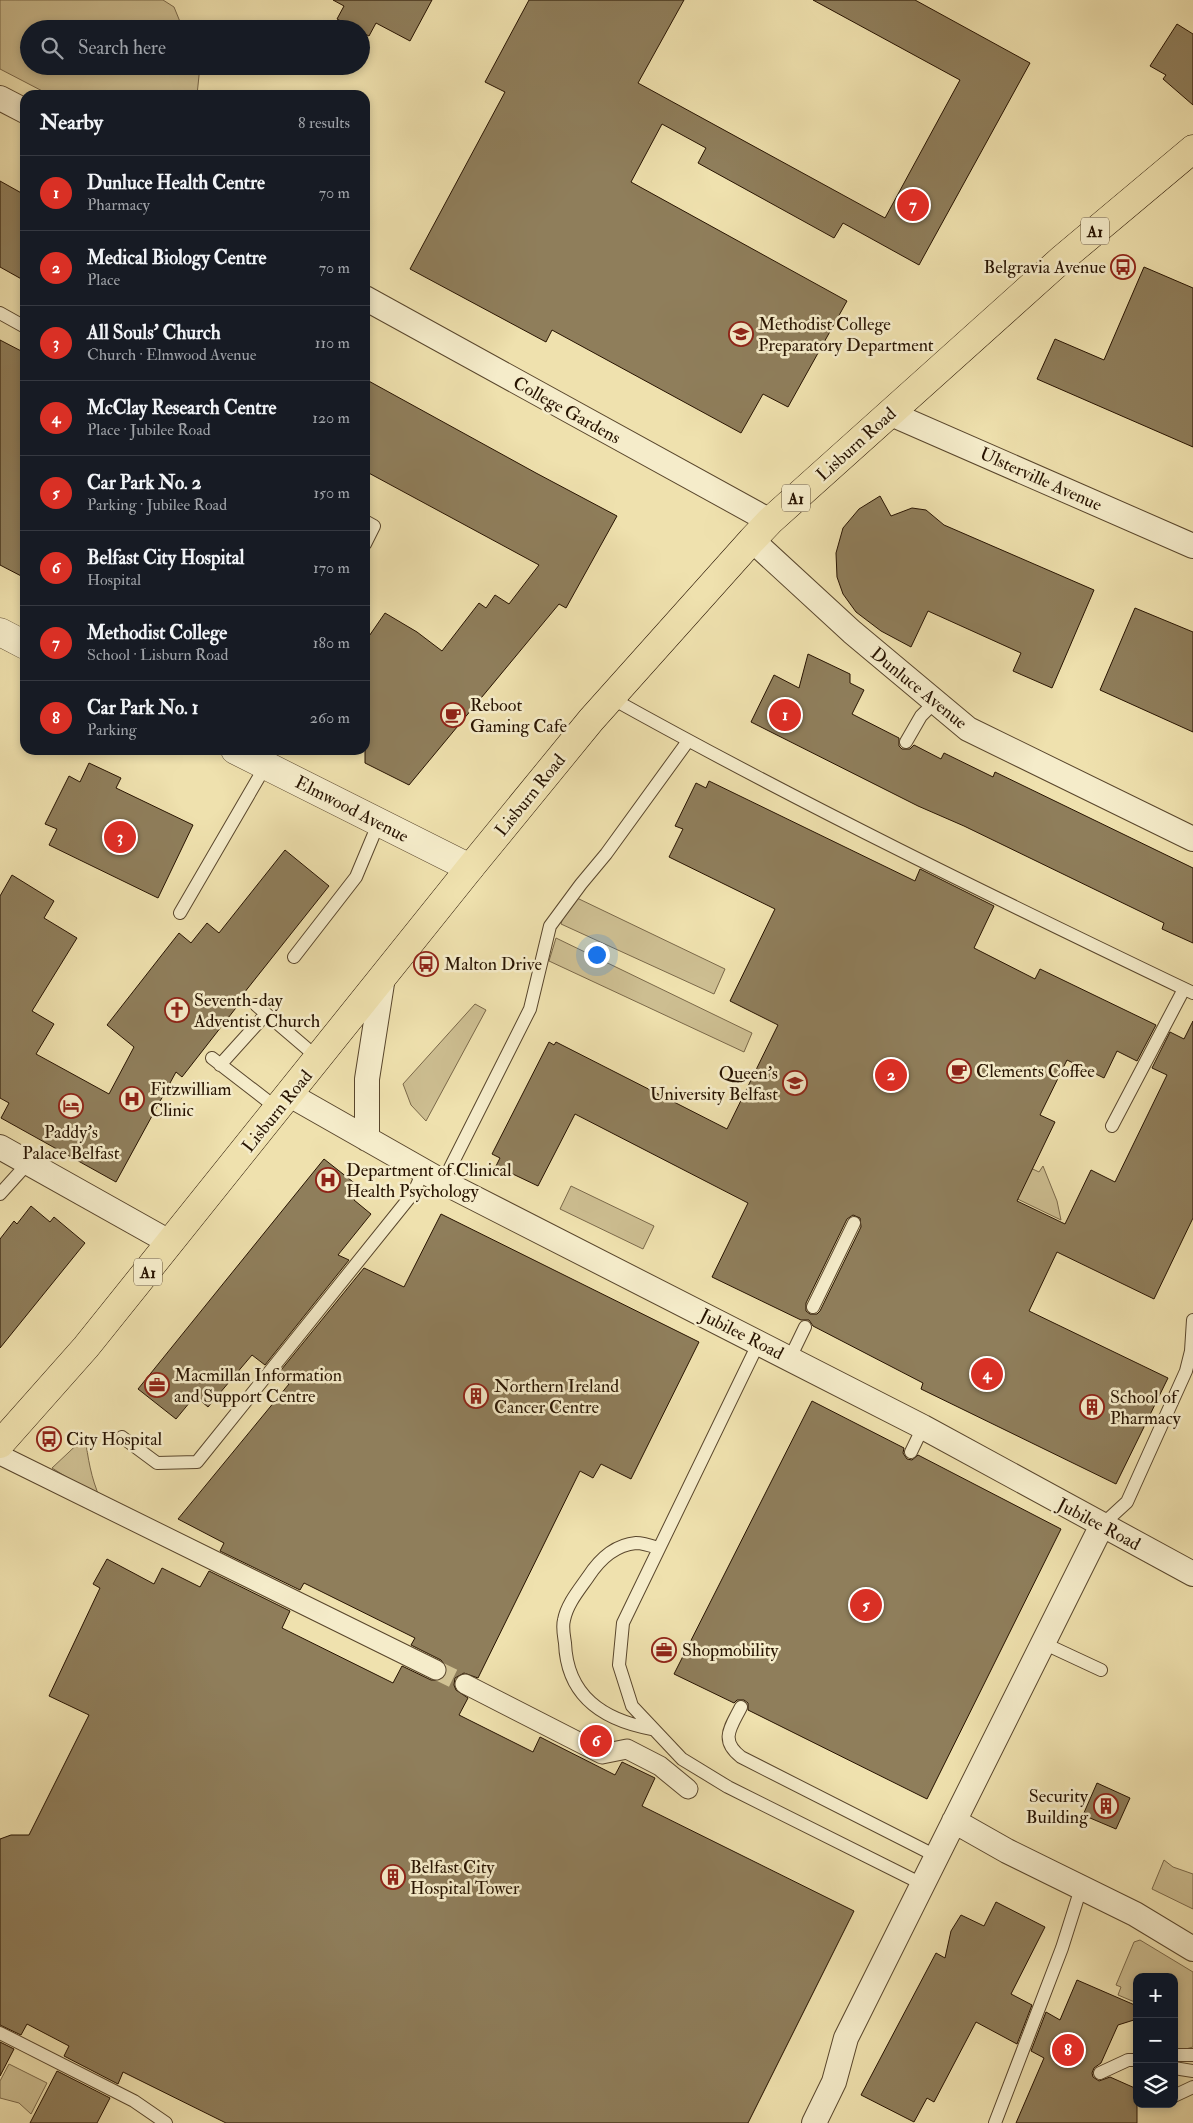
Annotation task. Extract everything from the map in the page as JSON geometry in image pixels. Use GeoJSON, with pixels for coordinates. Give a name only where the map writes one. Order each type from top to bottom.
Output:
{"type":"FeatureCollection","features":[{"type":"Feature","properties":{"kind":"main road","name":"Lisburn Road"},"geometry":{"type":"LineString","coordinates":[[0,1444],[86,1347],[470,868],[611,698],[761,531],[889,413],[1063,258],[1189,160]]}},
{"type":"Feature","properties":{"kind":"street"},"geometry":{"type":"LineString","coordinates":[[0,98],[20,108]]}},
{"type":"Feature","properties":{"kind":"street","name":"College Gardens"},"geometry":{"type":"LineString","coordinates":[[370,301],[761,531]]}},
{"type":"Feature","properties":{"kind":"street","name":"Ulsterville Avenue"},"geometry":{"type":"LineString","coordinates":[[889,413],[1193,546]]}},
{"type":"Feature","properties":{"kind":"street","name":"Dunluce Avenue"},"geometry":{"type":"LineString","coordinates":[[761,531],[852,632],[934,703],[968,729],[1193,839]]}},
{"type":"Feature","properties":{"kind":"street"},"geometry":{"type":"LineString","coordinates":[[0,632],[20,642]]}},
{"type":"Feature","properties":{"kind":"street","name":"Elmwood Avenue"},"geometry":{"type":"LineString","coordinates":[[253,756],[470,868]]}},
{"type":"Feature","properties":{"kind":"street"},"geometry":{"type":"LineString","coordinates":[[367,1139],[367,1079],[383,977]]}},
{"type":"Feature","properties":{"kind":"street","name":"Jubilee Road"},"geometry":{"type":"LineString","coordinates":[[284,1102],[367,1139],[433,1176],[923,1427],[1193,1574]]}},
{"type":"Feature","properties":{"kind":"street"},"geometry":{"type":"LineString","coordinates":[[0,1147],[171,1243]]}},
{"type":"Feature","properties":{"kind":"street"},"geometry":{"type":"LineString","coordinates":[[0,1455],[436,1670]]}},
{"type":"Feature","properties":{"kind":"street"},"geometry":{"type":"LineString","coordinates":[[814,2123],[834,2082],[846,2038],[1102,1526]]}},
{"type":"Feature","properties":{"kind":"street"},"geometry":{"type":"LineString","coordinates":[[465,1684],[602,1754],[627,1749],[660,1766],[688,1789]]}},
{"type":"Feature","properties":{"kind":"street"},"geometry":{"type":"LineString","coordinates":[[954,1821],[1081,1888],[1135,1914],[1193,1950]]}},
{"type":"Feature","properties":{"kind":"lane"},"geometry":{"type":"LineString","coordinates":[[0,312],[20,324]]}},
{"type":"Feature","properties":{"kind":"lane"},"geometry":{"type":"LineString","coordinates":[[370,524],[374,526],[370,534]]}},
{"type":"Feature","properties":{"kind":"lane"},"geometry":{"type":"LineString","coordinates":[[611,698],[688,741],[1028,915],[1188,991],[1112,1126]]}},
{"type":"Feature","properties":{"kind":"lane"},"geometry":{"type":"LineString","coordinates":[[906,742],[921,716],[934,703]]}},
{"type":"Feature","properties":{"kind":"lane"},"geometry":{"type":"LineString","coordinates":[[122,1437],[157,1463],[197,1462],[414,1192],[433,1176],[530,1009],[550,926],[606,854],[688,741]]}},
{"type":"Feature","properties":{"kind":"lane"},"geometry":{"type":"LineString","coordinates":[[180,913],[253,756]]}},
{"type":"Feature","properties":{"kind":"lane"},"geometry":{"type":"LineString","coordinates":[[294,957],[356,877],[379,822]]}},
{"type":"Feature","properties":{"kind":"lane"},"geometry":{"type":"LineString","coordinates":[[256,1005],[318,1058]]}},
{"type":"Feature","properties":{"kind":"lane"},"geometry":{"type":"LineString","coordinates":[[266,1014],[216,1062],[284,1102]]}},
{"type":"Feature","properties":{"kind":"lane"},"geometry":{"type":"LineString","coordinates":[[0,1194],[28,1163]]}},
{"type":"Feature","properties":{"kind":"lane"},"geometry":{"type":"LineString","coordinates":[[813,1307],[854,1222]]}},
{"type":"Feature","properties":{"kind":"lane"},"geometry":{"type":"LineString","coordinates":[[1102,1526],[1127,1502],[1186,1371],[1192,1351],[1193,1320]]}},
{"type":"Feature","properties":{"kind":"lane"},"geometry":{"type":"LineString","coordinates":[[790,1358],[805,1327]]}},
{"type":"Feature","properties":{"kind":"lane"},"geometry":{"type":"LineString","coordinates":[[759,1342],[623,1623],[620,1665],[632,1706],[682,1759],[728,1787],[922,1884]]}},
{"type":"Feature","properties":{"kind":"lane"},"geometry":{"type":"LineString","coordinates":[[911,1452],[923,1427]]}},
{"type":"Feature","properties":{"kind":"lane"},"geometry":{"type":"LineString","coordinates":[[652,1728],[619,1720],[597,1708],[575,1685],[569,1671],[566,1656],[563,1621],[572,1599],[607,1553],[638,1543],[658,1548]]}},
{"type":"Feature","properties":{"kind":"lane"},"geometry":{"type":"LineString","coordinates":[[1043,1643],[1101,1670]]}},
{"type":"Feature","properties":{"kind":"lane"},"geometry":{"type":"LineString","coordinates":[[742,1707],[731,1726],[728,1740],[732,1750],[741,1757],[936,1856]]}},
{"type":"Feature","properties":{"kind":"lane"},"geometry":{"type":"LineString","coordinates":[[995,2123],[1062,1948],[1081,1888]]}},
{"type":"Feature","properties":{"kind":"lane"},"geometry":{"type":"LineString","coordinates":[[0,2033],[134,2101],[166,2123]]}},
{"type":"Feature","properties":{"kind":"lane"},"geometry":{"type":"LineString","coordinates":[[1178,2055],[1193,2055]]}},
{"type":"Feature","properties":{"kind":"lane"},"geometry":{"type":"LineString","coordinates":[[1100,2073],[1128,2060],[1133,2060]]}},
{"type":"Feature","properties":{"kind":"lane"},"geometry":{"type":"LineString","coordinates":[[1178,2069],[1193,2072]]}},
{"type":"Feature","properties":{"kind":"lane"},"geometry":{"type":"LineString","coordinates":[[1178,2094],[1193,2087]]}},
{"type":"Feature","properties":{"kind":"shaded area"},"geometry":{"type":"Polygon","coordinates":[[[0,0],[163,0],[174,7],[179,20],[20,20],[20,75],[199,75],[198,90],[40,90],[0,69],[0,0]]]}},
{"type":"Feature","properties":{"kind":"shaded area"},"geometry":{"type":"Polygon","coordinates":[[[577,898],[725,969],[714,994],[561,924],[563,917],[577,898]]]}},
{"type":"Feature","properties":{"kind":"shaded area"},"geometry":{"type":"Polygon","coordinates":[[[556,938],[752,1033],[744,1052],[549,961],[556,938]]]}},
{"type":"Feature","properties":{"kind":"shaded area"},"geometry":{"type":"Polygon","coordinates":[[[475,1004],[486,1010],[426,1121],[411,1105],[403,1084],[475,1004]]]}},
{"type":"Feature","properties":{"kind":"shaded area"},"geometry":{"type":"Polygon","coordinates":[[[899,1105],[1039,1172],[1043,1166],[1057,1201],[1061,1220],[885,1135],[899,1105]]]}},
{"type":"Feature","properties":{"kind":"shaded area"},"geometry":{"type":"Polygon","coordinates":[[[571,1186],[654,1226],[643,1249],[560,1209],[571,1186]]]}},
{"type":"Feature","properties":{"kind":"shaded area"},"geometry":{"type":"Polygon","coordinates":[[[85,1437],[92,1475],[100,1498],[52,1468],[85,1437]]]}},
{"type":"Feature","properties":{"kind":"shaded area"},"geometry":{"type":"Polygon","coordinates":[[[1164,1860],[1173,1867],[1193,1874],[1193,1909],[1152,1889],[1164,1860]]]}},
{"type":"Feature","properties":{"kind":"shaded area"},"geometry":{"type":"Polygon","coordinates":[[[1140,1940],[1193,1972],[1193,2047],[1182,2050],[1178,2048],[1178,1973],[1133,1973],[1133,2001],[1118,1995],[1121,1987],[1116,1985],[1134,1942],[1140,1940]]]}},
{"type":"Feature","properties":{"kind":"shaded area"},"geometry":{"type":"Polygon","coordinates":[[[9,2064],[47,2083],[31,2114],[19,2103],[0,2098],[0,2081],[9,2064]]]}},
{"type":"Feature","properties":{"kind":"building"},"geometry":{"type":"Polygon","coordinates":[[[333,0],[432,0],[410,41],[376,23],[370,34],[370,20],[337,19],[344,6],[333,0]]]}},
{"type":"Feature","properties":{"kind":"building"},"geometry":{"type":"Polygon","coordinates":[[[529,0],[684,0],[638,83],[885,218],[960,80],[813,0],[915,0],[1030,63],[919,265],[843,223],[834,238],[698,163],[706,148],[662,124],[631,182],[847,301],[788,407],[763,394],[741,433],[552,330],[546,342],[410,269],[505,92],[485,82],[529,0]]]}},
{"type":"Feature","properties":{"kind":"building"},"geometry":{"type":"Polygon","coordinates":[[[1177,24],[1193,34],[1193,105],[1163,79],[1166,75],[1150,66],[1177,24]]]}},
{"type":"Feature","properties":{"kind":"building"},"geometry":{"type":"Polygon","coordinates":[[[0,181],[20,192],[20,278],[0,267],[0,181]]]}},
{"type":"Feature","properties":{"kind":"building"},"geometry":{"type":"Polygon","coordinates":[[[1144,267],[1193,288],[1193,447],[1037,379],[1055,339],[1104,360],[1144,267]]]}},
{"type":"Feature","properties":{"kind":"building"},"geometry":{"type":"Polygon","coordinates":[[[0,340],[20,350],[20,575],[0,565],[0,340]]]}},
{"type":"Feature","properties":{"kind":"building"},"geometry":{"type":"Polygon","coordinates":[[[370,382],[617,516],[566,608],[559,604],[409,785],[365,763],[365,755],[370,755],[370,635],[385,613],[417,632],[442,651],[479,603],[486,608],[495,595],[509,604],[539,565],[370,474],[370,382]]]}},
{"type":"Feature","properties":{"kind":"building"},"geometry":{"type":"Polygon","coordinates":[[[880,496],[891,516],[912,508],[926,510],[944,525],[1094,590],[1052,688],[1013,671],[1021,653],[928,611],[911,647],[881,631],[856,612],[843,594],[837,577],[836,553],[843,528],[859,509],[880,496]]]}},
{"type":"Feature","properties":{"kind":"building"},"geometry":{"type":"Polygon","coordinates":[[[1135,608],[1193,632],[1193,732],[1100,690],[1135,608]]]}},
{"type":"Feature","properties":{"kind":"building"},"geometry":{"type":"Polygon","coordinates":[[[808,654],[850,674],[850,683],[864,690],[852,714],[899,738],[899,746],[902,749],[910,749],[914,745],[941,759],[944,753],[993,777],[995,772],[1193,868],[1193,943],[1162,929],[1164,923],[964,826],[918,806],[751,722],[774,675],[799,688],[808,654]]]}},
{"type":"Feature","properties":{"kind":"building"},"geometry":{"type":"Polygon","coordinates":[[[89,763],[121,778],[116,788],[193,825],[158,898],[49,845],[57,829],[45,824],[69,776],[80,782],[89,763]]]}},
{"type":"Feature","properties":{"kind":"building"},"geometry":{"type":"Polygon","coordinates":[[[709,781],[915,881],[920,869],[994,906],[974,948],[1035,979],[1040,969],[1156,1025],[1137,1061],[1117,1051],[1104,1078],[1067,1060],[1040,1115],[1055,1122],[1017,1201],[1065,1224],[1091,1170],[1115,1182],[1167,1075],[1152,1068],[1170,1032],[1184,1039],[1193,1021],[1193,1218],[1154,1299],[1057,1252],[1029,1311],[1168,1378],[1116,1484],[921,1389],[923,1383],[813,1326],[809,1320],[801,1320],[712,1277],[748,1203],[575,1114],[538,1186],[496,1166],[500,1158],[492,1154],[549,1042],[554,1045],[556,1042],[727,1129],[778,1025],[730,1001],[775,909],[669,857],[683,829],[675,826],[696,783],[706,788],[709,781]],[[853,1215],[847,1219],[806,1303],[806,1311],[810,1314],[817,1314],[820,1311],[861,1227],[860,1218],[853,1215]]]}},
{"type":"Feature","properties":{"kind":"building"},"geometry":{"type":"Polygon","coordinates":[[[285,850],[329,886],[244,993],[246,995],[182,1077],[176,1072],[116,1182],[1,1118],[9,1103],[0,1098],[0,896],[12,875],[54,901],[44,918],[77,938],[32,1011],[54,1024],[36,1054],[109,1094],[134,1047],[107,1025],[179,933],[191,943],[207,923],[219,933],[285,850]]]}},
{"type":"Feature","properties":{"kind":"building"},"geometry":{"type":"Polygon","coordinates":[[[324,1159],[362,1189],[354,1200],[371,1214],[338,1255],[349,1260],[265,1365],[252,1355],[208,1407],[195,1396],[176,1419],[138,1389],[324,1159]]]}},
{"type":"Feature","properties":{"kind":"building"},"geometry":{"type":"Polygon","coordinates":[[[31,1206],[50,1222],[54,1217],[85,1243],[0,1348],[0,1239],[14,1221],[17,1224],[31,1206]]]}},
{"type":"Feature","properties":{"kind":"building","name":"Belfast City Hospital Tower"},"geometry":{"type":"Polygon","coordinates":[[[441,1214],[699,1342],[631,1479],[601,1464],[593,1478],[580,1471],[478,1678],[464,1673],[455,1678],[454,1685],[456,1690],[468,1698],[459,1715],[533,1752],[540,1737],[615,1775],[622,1762],[655,1778],[642,1806],[854,1911],[748,2123],[226,2123],[123,2072],[118,2084],[64,2056],[69,2046],[27,2024],[21,2035],[0,2025],[0,1839],[11,1835],[29,1835],[89,1715],[49,1696],[100,1588],[93,1584],[107,1559],[154,1584],[162,1568],[200,1587],[209,1571],[290,1611],[282,1628],[393,1683],[402,1666],[431,1680],[442,1680],[446,1675],[447,1669],[441,1660],[411,1645],[415,1638],[304,1583],[300,1590],[220,1551],[224,1543],[178,1519],[289,1384],[277,1375],[364,1268],[404,1287],[441,1214]]]}},
{"type":"Feature","properties":{"kind":"building"},"geometry":{"type":"Polygon","coordinates":[[[812,1401],[904,1448],[903,1453],[907,1459],[912,1460],[918,1455],[1061,1529],[927,1799],[748,1710],[748,1703],[744,1700],[737,1700],[734,1703],[674,1674],[812,1401]]]}},
{"type":"Feature","properties":{"kind":"building","name":"Security Building"},"geometry":{"type":"Polygon","coordinates":[[[1097,1783],[1130,1798],[1116,1829],[1083,1815],[1097,1783]]]}},
{"type":"Feature","properties":{"kind":"building"},"geometry":{"type":"Polygon","coordinates":[[[996,1902],[1045,1927],[1011,1994],[1032,2005],[1017,2044],[976,2022],[934,2102],[927,2098],[914,2122],[861,2095],[936,1953],[945,1958],[951,1931],[961,1915],[984,1926],[996,1902]]]}},
{"type":"Feature","properties":{"kind":"building"},"geometry":{"type":"Polygon","coordinates":[[[1077,1980],[1133,2004],[1133,2020],[1118,2025],[1101,2063],[1094,2068],[1092,2073],[1093,2077],[1099,2081],[1110,2077],[1133,2087],[1133,2108],[1137,2108],[1137,2123],[1016,2123],[1044,2058],[1031,2051],[1046,2012],[1060,2020],[1077,1980]]]}},
{"type":"Feature","properties":{"kind":"building"},"geometry":{"type":"Polygon","coordinates":[[[0,2042],[14,2049],[0,2076],[0,2042]]]}},
{"type":"Feature","properties":{"kind":"building"},"geometry":{"type":"Polygon","coordinates":[[[57,2071],[110,2098],[97,2123],[30,2123],[57,2071]]]}},
{"type":"Feature","properties":{"kind":"tunnel"},"geometry":{"type":"LineString","coordinates":[[436,1670],[465,1684]]}},
{"type":"Feature","properties":{"kind":"place","name":"Methodist College"},"geometry":{"type":"Point","coordinates":[913,205]}},
{"type":"Feature","properties":{"kind":"place","name":"Belgravia Avenue"},"geometry":{"type":"Point","coordinates":[1123,267]}},
{"type":"Feature","properties":{"kind":"place","name":"Methodist College Preparatory Department"},"geometry":{"type":"Point","coordinates":[741,334]}},
{"type":"Feature","properties":{"kind":"place","name":"Reboot Gaming Cafe"},"geometry":{"type":"Point","coordinates":[453,715]}},
{"type":"Feature","properties":{"kind":"place","name":"Dunluce Health Centre"},"geometry":{"type":"Point","coordinates":[785,715]}},
{"type":"Feature","properties":{"kind":"place","name":"All Souls' Church"},"geometry":{"type":"Point","coordinates":[120,837]}},
{"type":"Feature","properties":{"kind":"place","name":"Malton Drive"},"geometry":{"type":"Point","coordinates":[426,964]}},
{"type":"Feature","properties":{"kind":"place","name":"Seventh-day Adventist Church"},"geometry":{"type":"Point","coordinates":[177,1010]}},
{"type":"Feature","properties":{"kind":"place","name":"Clements Coffee"},"geometry":{"type":"Point","coordinates":[959,1071]}},
{"type":"Feature","properties":{"kind":"place","name":"Medical Biology Centre"},"geometry":{"type":"Point","coordinates":[891,1075]}},
{"type":"Feature","properties":{"kind":"place","name":"Queen's University Belfast"},"geometry":{"type":"Point","coordinates":[795,1083]}},
{"type":"Feature","properties":{"kind":"place","name":"Fitzwilliam Clinic"},"geometry":{"type":"Point","coordinates":[132,1099]}},
{"type":"Feature","properties":{"kind":"place","name":"Paddy's Palace Belfast"},"geometry":{"type":"Point","coordinates":[71,1106]}},
{"type":"Feature","properties":{"kind":"place","name":"Department of Clinical Health Psychology"},"geometry":{"type":"Point","coordinates":[328,1180]}},
{"type":"Feature","properties":{"kind":"place","name":"McClay Research Centre"},"geometry":{"type":"Point","coordinates":[987,1374]}},
{"type":"Feature","properties":{"kind":"place","name":"Macmillan Information and Support Centre"},"geometry":{"type":"Point","coordinates":[157,1385]}},
{"type":"Feature","properties":{"kind":"place","name":"Northern Ireland Cancer Centre"},"geometry":{"type":"Point","coordinates":[476,1396]}},
{"type":"Feature","properties":{"kind":"place","name":"School of Pharmacy"},"geometry":{"type":"Point","coordinates":[1092,1407]}},
{"type":"Feature","properties":{"kind":"place","name":"City Hospital"},"geometry":{"type":"Point","coordinates":[49,1439]}},
{"type":"Feature","properties":{"kind":"place","name":"Car Park No. 2"},"geometry":{"type":"Point","coordinates":[866,1605]}},
{"type":"Feature","properties":{"kind":"place","name":"Shopmobility"},"geometry":{"type":"Point","coordinates":[664,1650]}},
{"type":"Feature","properties":{"kind":"place","name":"Belfast City Hospital"},"geometry":{"type":"Point","coordinates":[596,1741]}},
{"type":"Feature","properties":{"kind":"place","name":"Security Building"},"geometry":{"type":"Point","coordinates":[1106,1806]}},
{"type":"Feature","properties":{"kind":"place","name":"Belfast City Hospital Tower"},"geometry":{"type":"Point","coordinates":[393,1877]}},
{"type":"Feature","properties":{"kind":"place","name":"Car Park No. 1"},"geometry":{"type":"Point","coordinates":[1068,2050]}}]}
